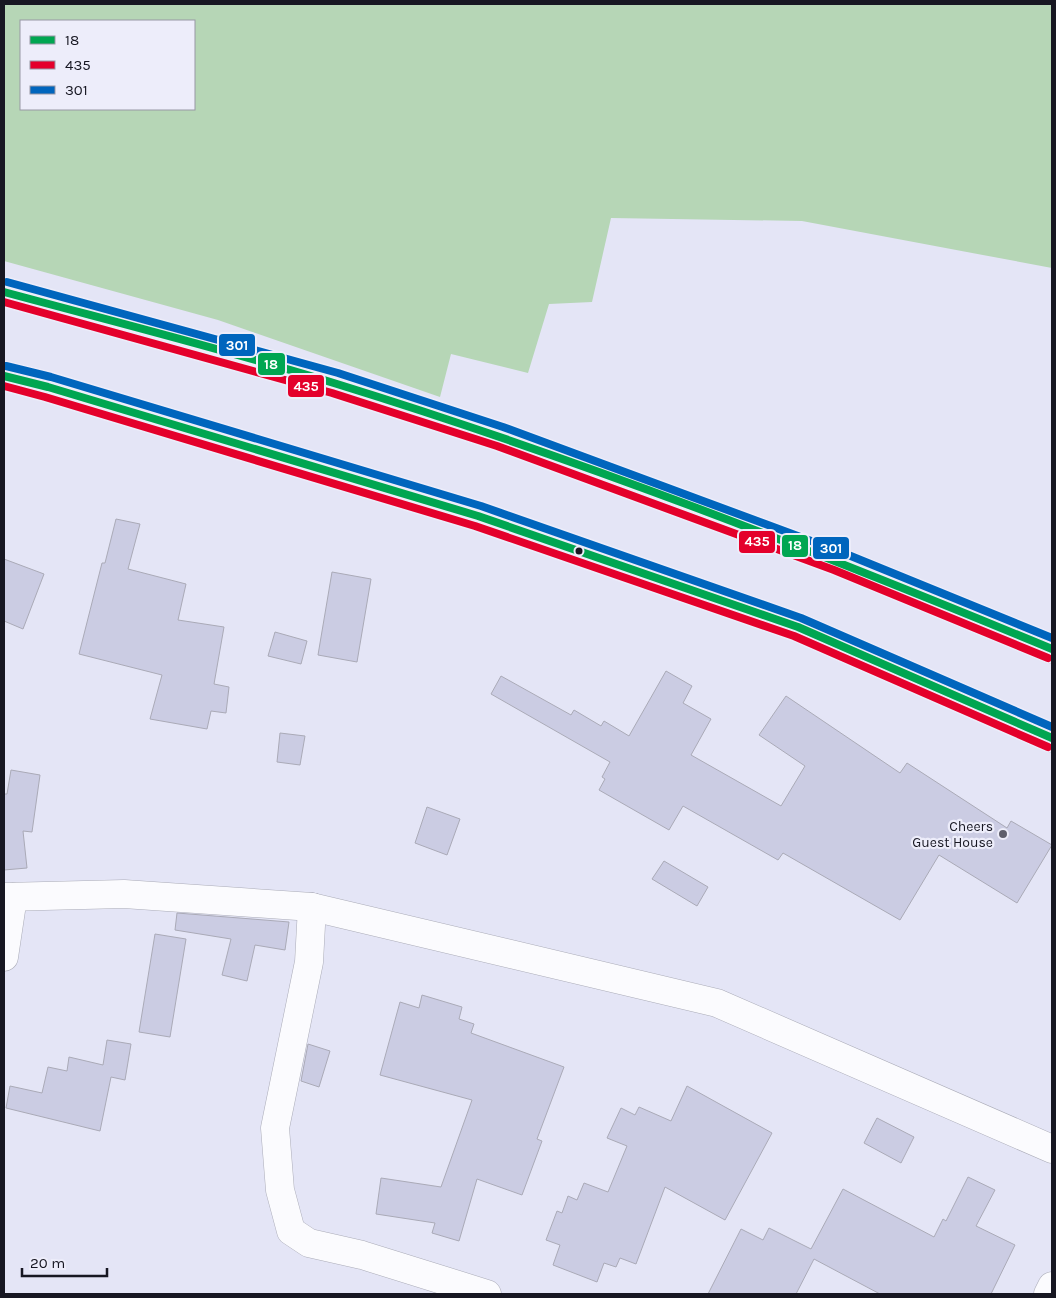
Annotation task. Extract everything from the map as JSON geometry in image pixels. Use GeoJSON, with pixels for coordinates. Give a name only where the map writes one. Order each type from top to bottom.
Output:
{"type":"FeatureCollection","features":[{"type":"Feature","properties":{"kind":"highway"},"geometry":{"type":"LineString","coordinates":[[4,292],[335,383],[500,437],[838,560],[1052,649]]}},
{"type":"Feature","properties":{"kind":"highway"},"geometry":{"type":"LineString","coordinates":[[4,376],[48,387],[478,516],[798,627],[1052,738]]}},
{"type":"Feature","properties":{"kind":"street"},"geometry":{"type":"LineString","coordinates":[[4,957],[8,897],[124,894],[312,907],[717,1003],[1052,1149]]}},
{"type":"Feature","properties":{"kind":"street"},"geometry":{"type":"LineString","coordinates":[[312,907],[309,962],[275,1128],[280,1190],[291,1231],[309,1243],[362,1255],[487,1294]]}},
{"type":"Feature","properties":{"kind":"street"},"geometry":{"type":"LineString","coordinates":[[1048,1294],[1052,1286]]}},
{"type":"Feature","properties":{"kind":"green space"},"geometry":{"type":"Polygon","coordinates":[[[4,4],[1052,4],[1052,268],[802,221],[611,218],[592,302],[549,304],[528,373],[451,354],[440,397],[218,320],[4,261],[4,4]]]}},
{"type":"Feature","properties":{"kind":"building"},"geometry":{"type":"Polygon","coordinates":[[[116,519],[140,524],[128,569],[186,584],[178,620],[224,627],[214,684],[229,687],[226,713],[211,711],[207,729],[150,719],[162,675],[79,654],[102,563],[105,563],[116,519]]]}},
{"type":"Feature","properties":{"kind":"building"},"geometry":{"type":"Polygon","coordinates":[[[4,559],[44,574],[23,629],[4,621],[4,559]]]}},
{"type":"Feature","properties":{"kind":"building"},"geometry":{"type":"Polygon","coordinates":[[[332,572],[371,579],[357,662],[318,655],[332,572]]]}},
{"type":"Feature","properties":{"kind":"building"},"geometry":{"type":"Polygon","coordinates":[[[275,632],[307,641],[301,664],[268,656],[275,632]]]}},
{"type":"Feature","properties":{"kind":"building"},"geometry":{"type":"Polygon","coordinates":[[[666,671],[692,686],[683,703],[711,719],[691,755],[781,806],[805,766],[759,735],[786,696],[900,773],[907,763],[1007,828],[1011,821],[1052,845],[1017,903],[939,855],[900,920],[783,853],[778,860],[683,806],[669,830],[599,790],[605,779],[602,777],[610,762],[491,694],[501,676],[571,715],[574,710],[601,726],[604,721],[629,736],[666,671]]]}},
{"type":"Feature","properties":{"kind":"building"},"geometry":{"type":"Polygon","coordinates":[[[280,733],[305,736],[300,765],[277,762],[280,733]]]}},
{"type":"Feature","properties":{"kind":"building"},"geometry":{"type":"Polygon","coordinates":[[[11,770],[40,775],[32,832],[23,831],[27,868],[4,870],[4,794],[7,794],[11,770]]]}},
{"type":"Feature","properties":{"kind":"building"},"geometry":{"type":"Polygon","coordinates":[[[427,807],[460,819],[447,855],[415,843],[427,807]]]}},
{"type":"Feature","properties":{"kind":"building"},"geometry":{"type":"Polygon","coordinates":[[[664,861],[708,887],[697,906],[652,879],[664,861]]]}},
{"type":"Feature","properties":{"kind":"building"},"geometry":{"type":"Polygon","coordinates":[[[177,913],[289,922],[285,950],[255,945],[247,981],[222,975],[231,939],[175,930],[177,913]]]}},
{"type":"Feature","properties":{"kind":"building"},"geometry":{"type":"Polygon","coordinates":[[[155,934],[186,939],[170,1037],[139,1032],[155,934]]]}},
{"type":"Feature","properties":{"kind":"building"},"geometry":{"type":"Polygon","coordinates":[[[422,995],[462,1007],[459,1019],[474,1024],[471,1033],[564,1067],[537,1139],[542,1141],[522,1195],[477,1179],[459,1241],[432,1233],[435,1223],[376,1214],[381,1178],[441,1187],[472,1100],[380,1075],[400,1002],[419,1008],[422,995]]]}},
{"type":"Feature","properties":{"kind":"building"},"geometry":{"type":"Polygon","coordinates":[[[107,1040],[131,1044],[125,1080],[111,1077],[100,1131],[6,1108],[10,1086],[42,1093],[48,1067],[67,1071],[69,1057],[103,1065],[107,1040]]]}},
{"type":"Feature","properties":{"kind":"building"},"geometry":{"type":"Polygon","coordinates":[[[308,1044],[330,1051],[319,1087],[301,1081],[308,1044]]]}},
{"type":"Feature","properties":{"kind":"building"},"geometry":{"type":"Polygon","coordinates":[[[687,1086],[772,1133],[725,1220],[665,1187],[636,1264],[620,1258],[616,1267],[604,1263],[597,1282],[553,1265],[560,1245],[546,1240],[557,1211],[562,1213],[568,1196],[577,1200],[584,1183],[608,1192],[627,1146],[607,1138],[621,1108],[635,1115],[639,1107],[671,1121],[687,1086]]]}},
{"type":"Feature","properties":{"kind":"building"},"geometry":{"type":"Polygon","coordinates":[[[877,1118],[914,1137],[901,1163],[864,1143],[877,1118]]]}},
{"type":"Feature","properties":{"kind":"building"},"geometry":{"type":"Polygon","coordinates":[[[968,1177],[995,1190],[976,1226],[1015,1245],[991,1294],[880,1294],[814,1259],[796,1294],[708,1294],[741,1229],[763,1240],[769,1228],[811,1249],[843,1189],[934,1237],[943,1219],[946,1221],[968,1177]]]}},
{"type":"Feature","properties":{"kind":"transit line","name":"301"},"geometry":{"type":"LineString","coordinates":[[7,282],[338,373],[503,427],[841,552],[1052,638]]}},
{"type":"Feature","properties":{"kind":"transit line","name":"18"},"geometry":{"type":"LineString","coordinates":[[4,292],[213,348],[337,384],[518,443],[787,542],[1052,649]]}},
{"type":"Feature","properties":{"kind":"transit line","name":"435"},"geometry":{"type":"LineString","coordinates":[[4,302],[332,393],[497,446],[834,570],[1048,658]]}},
{"type":"Feature","properties":{"kind":"transit line","name":"301"},"geometry":{"type":"LineString","coordinates":[[6,366],[51,377],[481,506],[801,618],[1052,727]]}},
{"type":"Feature","properties":{"kind":"transit line","name":"18"},"geometry":{"type":"LineString","coordinates":[[4,376],[48,387],[478,516],[798,627],[1052,738]]}},
{"type":"Feature","properties":{"kind":"transit line","name":"435"},"geometry":{"type":"LineString","coordinates":[[4,386],[475,526],[794,636],[1048,747]]}},
{"type":"Feature","properties":{"kind":"place","name":"Cheers Guest House"},"geometry":{"type":"Point","coordinates":[1003,834]}}]}
